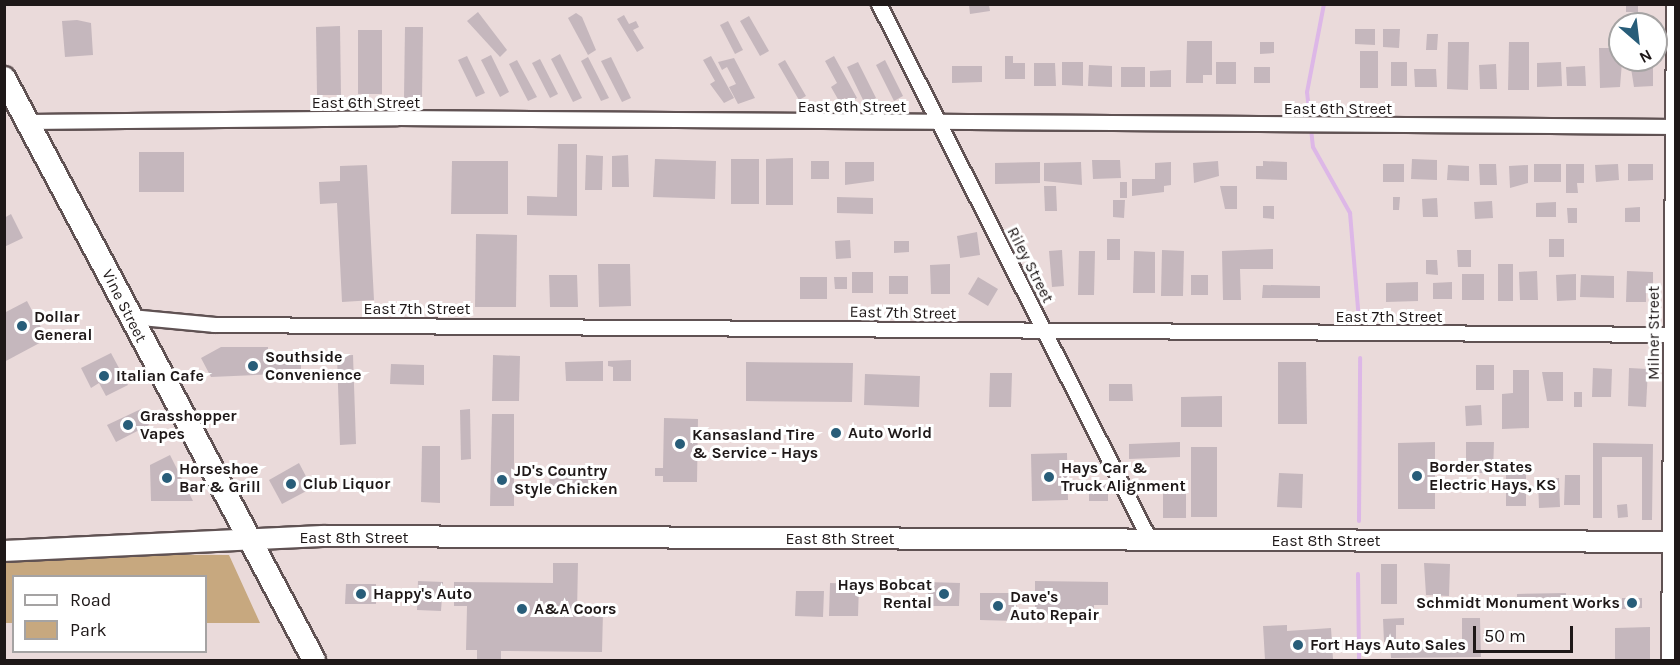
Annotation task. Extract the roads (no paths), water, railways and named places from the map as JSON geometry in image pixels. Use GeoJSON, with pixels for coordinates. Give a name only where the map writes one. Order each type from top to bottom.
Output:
{"type":"FeatureCollection","features":[{"type":"Feature","properties":{"kind":"main road","name":"Vine Street"},"geometry":{"type":"LineString","coordinates":[[4,78],[314,660]]}},
{"type":"Feature","properties":{"kind":"main road","name":"East 8th Street"},"geometry":{"type":"LineString","coordinates":[[4,551],[248,538],[1673,542]]}},
{"type":"Feature","properties":{"kind":"street","name":"Riley Street"},"geometry":{"type":"LineString","coordinates":[[879,4],[942,124],[1150,540]]}},
{"type":"Feature","properties":{"kind":"street","name":"Milner Street"},"geometry":{"type":"LineString","coordinates":[[1669,660],[1673,542],[1674,4]]}},
{"type":"Feature","properties":{"kind":"street","name":"East 6th Street"},"geometry":{"type":"LineString","coordinates":[[28,122],[398,118],[942,124],[1674,127]]}},
{"type":"Feature","properties":{"kind":"street","name":"East 7th Street"},"geometry":{"type":"LineString","coordinates":[[130,317],[214,325],[1673,335]]}},
{"type":"Feature","properties":{"kind":"waterway"},"geometry":{"type":"LineString","coordinates":[[1324,4],[1307,92],[1313,147],[1350,213],[1359,320]]}},
{"type":"Feature","properties":{"kind":"waterway"},"geometry":{"type":"LineString","coordinates":[[1359,521],[1360,358]]}},
{"type":"Feature","properties":{"kind":"waterway"},"geometry":{"type":"LineString","coordinates":[[1358,574],[1359,660]]}},
{"type":"Feature","properties":{"kind":"place","name":"Dollar General"},"geometry":{"type":"Point","coordinates":[22,326]}},
{"type":"Feature","properties":{"kind":"place","name":"Southside Convenience"},"geometry":{"type":"Point","coordinates":[253,366]}},
{"type":"Feature","properties":{"kind":"place","name":"Italian Cafe"},"geometry":{"type":"Point","coordinates":[104,376]}},
{"type":"Feature","properties":{"kind":"place","name":"Grasshopper Vapes"},"geometry":{"type":"Point","coordinates":[128,425]}},
{"type":"Feature","properties":{"kind":"place","name":"Auto World"},"geometry":{"type":"Point","coordinates":[836,433]}},
{"type":"Feature","properties":{"kind":"place","name":"Kansasland Tire & Service - Hays"},"geometry":{"type":"Point","coordinates":[680,444]}},
{"type":"Feature","properties":{"kind":"place","name":"Border States Electric Hays, KS"},"geometry":{"type":"Point","coordinates":[1417,476]}},
{"type":"Feature","properties":{"kind":"place","name":"Hays Car & Truck Alignment"},"geometry":{"type":"Point","coordinates":[1049,477]}},
{"type":"Feature","properties":{"kind":"place","name":"Horseshoe Bar & Grill"},"geometry":{"type":"Point","coordinates":[167,478]}},
{"type":"Feature","properties":{"kind":"place","name":"JD's Country Style Chicken"},"geometry":{"type":"Point","coordinates":[502,480]}},
{"type":"Feature","properties":{"kind":"place","name":"Club Liquor"},"geometry":{"type":"Point","coordinates":[291,484]}},
{"type":"Feature","properties":{"kind":"place","name":"Happy's Auto"},"geometry":{"type":"Point","coordinates":[361,594]}},
{"type":"Feature","properties":{"kind":"place","name":"Hays Bobcat Rental"},"geometry":{"type":"Point","coordinates":[944,594]}},
{"type":"Feature","properties":{"kind":"place","name":"Schmidt Monument Works"},"geometry":{"type":"Point","coordinates":[1632,603]}},
{"type":"Feature","properties":{"kind":"place","name":"Dave's Auto Repair"},"geometry":{"type":"Point","coordinates":[998,606]}},
{"type":"Feature","properties":{"kind":"place","name":"A&A Coors"},"geometry":{"type":"Point","coordinates":[522,609]}},
{"type":"Feature","properties":{"kind":"place","name":"Fort Hays Auto Sales"},"geometry":{"type":"Point","coordinates":[1298,645]}}]}
